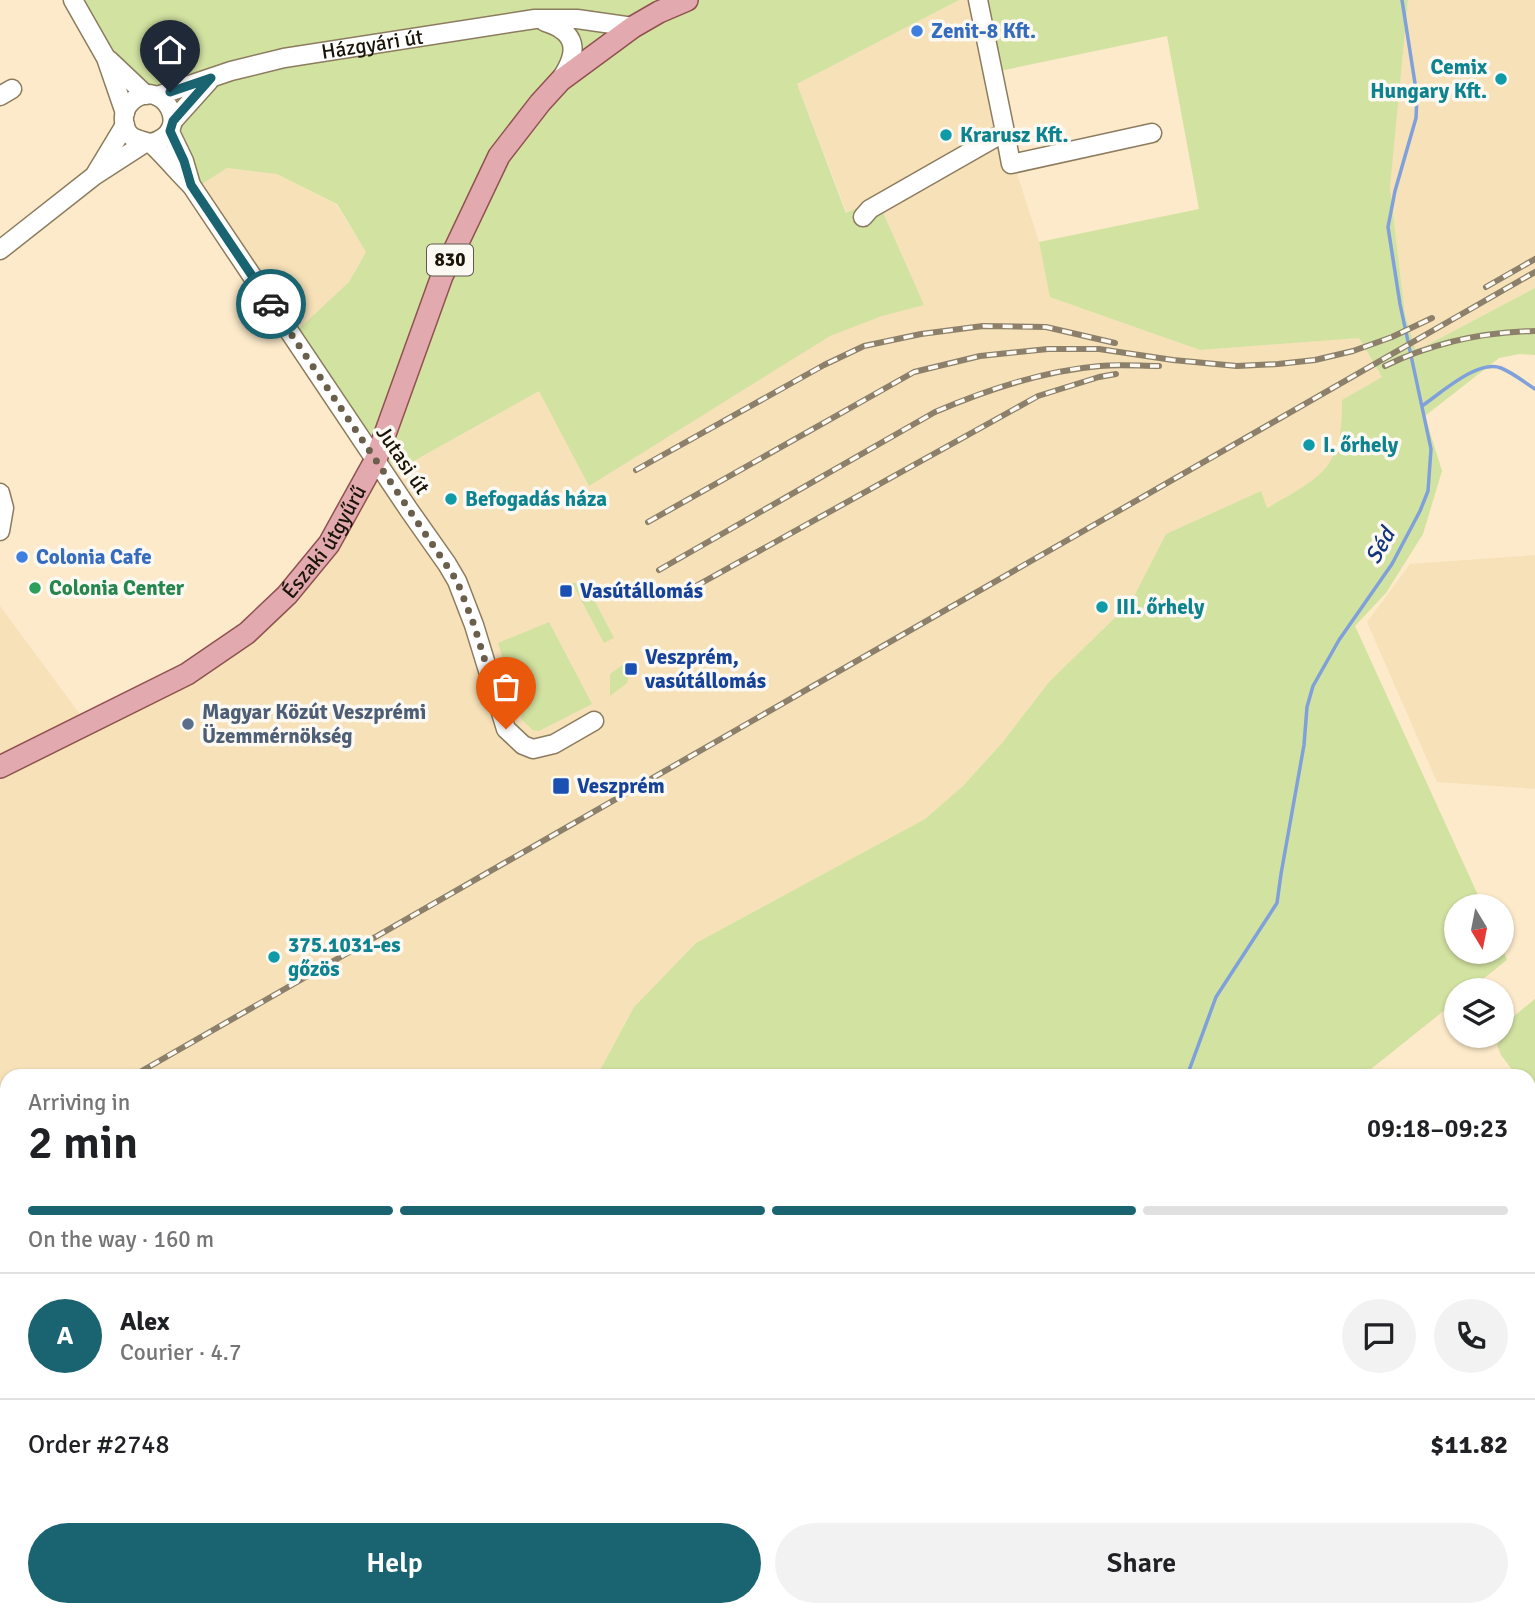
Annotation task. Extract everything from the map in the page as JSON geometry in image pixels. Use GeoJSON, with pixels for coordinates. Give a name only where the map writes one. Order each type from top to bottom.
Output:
{"type":"FeatureCollection","features":[{"type":"Feature","properties":{"kind":"main road","name":"830"},"geometry":{"type":"LineString","coordinates":[[633,27],[687,0]]}},
{"type":"Feature","properties":{"kind":"main road","name":"Északi útgyűrű"},"geometry":{"type":"LineString","coordinates":[[0,767],[187,674],[247,634],[288,596],[307,574],[340,524],[376,459],[442,275],[499,156],[561,80],[633,27]]}},
{"type":"Feature","properties":{"kind":"street","name":"Jutasi út"},"geometry":{"type":"LineString","coordinates":[[73,0],[106,58],[132,137],[148,143],[191,185],[457,581],[474,625],[506,729],[523,746],[533,749],[545,747],[594,721]]}},
{"type":"Feature","properties":{"kind":"street"},"geometry":{"type":"LineString","coordinates":[[978,0],[1011,164],[1152,133]]}},
{"type":"Feature","properties":{"kind":"street","name":"Házgyári út"},"geometry":{"type":"LineString","coordinates":[[151,95],[284,58],[534,19],[577,19],[633,27]]}},
{"type":"Feature","properties":{"kind":"street"},"geometry":{"type":"LineString","coordinates":[[534,19],[562,29],[569,38],[574,56],[561,80]]}},
{"type":"Feature","properties":{"kind":"street","name":"Jutasi út"},"geometry":{"type":"LineString","coordinates":[[106,58],[151,95],[168,104],[171,126],[191,185]]}},
{"type":"Feature","properties":{"kind":"street"},"geometry":{"type":"LineString","coordinates":[[0,250],[94,176],[148,143],[163,138],[211,78]]}},
{"type":"Feature","properties":{"kind":"street"},"geometry":{"type":"LineString","coordinates":[[94,176],[125,119],[132,100],[151,95]]}},
{"type":"Feature","properties":{"kind":"street"},"geometry":{"type":"LineString","coordinates":[[863,217],[870,209],[1005,132]]}},
{"type":"Feature","properties":{"kind":"street"},"geometry":{"type":"LineString","coordinates":[[0,493],[4,508],[0,531]]}},
{"type":"Feature","properties":{"kind":"shaded area"},"geometry":{"type":"Polygon","coordinates":[[[959,0],[979,0],[1013,161],[1039,242],[1051,297],[1200,350],[1359,338],[1382,377],[1342,400],[1343,425],[1334,458],[1314,482],[1266,508],[1261,491],[1166,534],[1131,602],[1049,682],[1002,743],[963,786],[925,819],[696,943],[634,1007],[601,1069],[0,1069],[0,606],[85,721],[183,674],[303,579],[372,458],[412,462],[540,390],[589,485],[830,335],[882,316],[923,305],[877,199],[847,213],[797,84],[959,0]]]}},
{"type":"Feature","properties":{"kind":"shaded area"},"geometry":{"type":"Polygon","coordinates":[[[1408,0],[1535,0],[1535,288],[1416,351],[1405,315],[1390,188],[1408,0]]]}},
{"type":"Feature","properties":{"kind":"shaded area"},"geometry":{"type":"Polygon","coordinates":[[[227,168],[277,174],[336,204],[366,252],[349,282],[289,338],[193,190],[227,168]]]}},
{"type":"Feature","properties":{"kind":"shaded area"},"geometry":{"type":"Polygon","coordinates":[[[1535,555],[1535,789],[1437,782],[1367,622],[1410,564],[1535,555]]]}},
{"type":"Feature","properties":{"kind":"green space"},"geometry":{"type":"Polygon","coordinates":[[[71,0],[959,0],[797,84],[846,213],[877,199],[924,305],[882,316],[830,336],[589,486],[539,391],[412,462],[389,463],[372,458],[289,338],[349,282],[366,252],[337,204],[277,174],[227,168],[193,190],[171,131],[207,85],[157,94],[99,47],[71,0]]]}},
{"type":"Feature","properties":{"kind":"green space"},"geometry":{"type":"Polygon","coordinates":[[[979,0],[1408,0],[1390,188],[1405,315],[1416,351],[1535,288],[1535,355],[1520,354],[1499,358],[1425,416],[1442,471],[1423,534],[1386,593],[1355,626],[1478,894],[1444,894],[1444,964],[1502,964],[1484,978],[1444,978],[1444,1011],[1371,1069],[601,1069],[634,1007],[696,943],[925,819],[963,786],[1002,743],[1049,682],[1131,602],[1166,534],[1261,491],[1267,508],[1315,478],[1326,468],[1338,442],[1342,400],[1382,377],[1359,338],[1200,350],[1050,297],[1039,242],[1199,209],[1167,36],[995,72],[979,0]]]}},
{"type":"Feature","properties":{"kind":"green space"},"geometry":{"type":"Polygon","coordinates":[[[572,583],[580,583],[588,588],[614,638],[604,643],[572,583]]]}},
{"type":"Feature","properties":{"kind":"green space"},"geometry":{"type":"Polygon","coordinates":[[[549,622],[592,704],[539,731],[533,730],[522,720],[498,643],[549,622]]]}},
{"type":"Feature","properties":{"kind":"green space"},"geometry":{"type":"Polygon","coordinates":[[[624,664],[629,675],[627,683],[610,696],[610,674],[624,664]]]}},
{"type":"Feature","properties":{"kind":"green space"},"geometry":{"type":"Polygon","coordinates":[[[1535,999],[1535,1069],[1512,1069],[1498,1048],[1514,1048],[1514,1016],[1535,999]]]}},
{"type":"Feature","properties":{"kind":"waterway","name":"Séd"},"geometry":{"type":"LineString","coordinates":[[1190,1069],[1216,997],[1277,903],[1304,745],[1307,707],[1313,686],[1339,640],[1392,564],[1428,491],[1431,449],[1400,304],[1388,227],[1395,191],[1416,118],[1417,96],[1402,0]]}},
{"type":"Feature","properties":{"kind":"waterway"},"geometry":{"type":"LineString","coordinates":[[1422,406],[1460,379],[1482,368],[1501,368],[1535,389]]}},
{"type":"Feature","properties":{"kind":"railway"},"geometry":{"type":"LineString","coordinates":[[1486,287],[1535,259]]}},
{"type":"Feature","properties":{"kind":"railway"},"geometry":{"type":"LineString","coordinates":[[145,1069],[1535,272]]}},
{"type":"Feature","properties":{"kind":"railway"},"geometry":{"type":"LineString","coordinates":[[648,522],[914,372],[980,356],[1048,349],[1099,349],[1237,366],[1278,364],[1315,360],[1353,351],[1392,337],[1432,318]]}},
{"type":"Feature","properties":{"kind":"railway"},"geometry":{"type":"LineString","coordinates":[[636,470],[824,365],[864,346],[921,334],[983,326],[1046,327],[1115,343]]}},
{"type":"Feature","properties":{"kind":"railway"},"geometry":{"type":"LineString","coordinates":[[1385,366],[1458,340],[1535,331]]}},
{"type":"Feature","properties":{"kind":"railway"},"geometry":{"type":"LineString","coordinates":[[659,570],[935,412],[1016,382],[1058,372],[1107,365],[1159,366]]}},
{"type":"Feature","properties":{"kind":"railway"},"geometry":{"type":"LineString","coordinates":[[678,596],[1038,396],[1116,374]]}},
{"type":"Feature","properties":{"kind":"way so far"},"geometry":{"type":"LineString","coordinates":[[271,304],[457,581],[474,625],[506,729]]}},
{"type":"Feature","properties":{"kind":"place","name":"Zenit-8 Kft."},"geometry":{"type":"Point","coordinates":[917,31]}},
{"type":"Feature","properties":{"kind":"place","name":"Cemix Hungary Kft."},"geometry":{"type":"Point","coordinates":[1501,79]}},
{"type":"Feature","properties":{"kind":"place","name":"Krarusz Kft."},"geometry":{"type":"Point","coordinates":[946,135]}},
{"type":"Feature","properties":{"kind":"place","name":"I. őrhely"},"geometry":{"type":"Point","coordinates":[1309,445]}},
{"type":"Feature","properties":{"kind":"place","name":"Befogadás háza"},"geometry":{"type":"Point","coordinates":[451,499]}},
{"type":"Feature","properties":{"kind":"place","name":"Colonia Cafe"},"geometry":{"type":"Point","coordinates":[22,557]}},
{"type":"Feature","properties":{"kind":"place","name":"Colonia Center"},"geometry":{"type":"Point","coordinates":[35,588]}},
{"type":"Feature","properties":{"kind":"place","name":"Vasútállomás"},"geometry":{"type":"Point","coordinates":[566,591]}},
{"type":"Feature","properties":{"kind":"place","name":"III. őrhely"},"geometry":{"type":"Point","coordinates":[1102,607]}},
{"type":"Feature","properties":{"kind":"place","name":"Veszprém, vasútállomás"},"geometry":{"type":"Point","coordinates":[631,669]}},
{"type":"Feature","properties":{"kind":"place","name":"Magyar Közút Veszprémi Üzemmérnökség"},"geometry":{"type":"Point","coordinates":[188,724]}},
{"type":"Feature","properties":{"kind":"place","name":"Veszprém"},"geometry":{"type":"Point","coordinates":[561,786]}},
{"type":"Feature","properties":{"kind":"place","name":"375.1031-es gőzös"},"geometry":{"type":"Point","coordinates":[274,957]}},
{"type":"Feature","properties":{"kind":"route"},"geometry":{"type":"LineString","coordinates":[[170,92],[211,78],[190,99],[173,121],[170,131],[184,161],[191,185],[271,304]]}}]}
